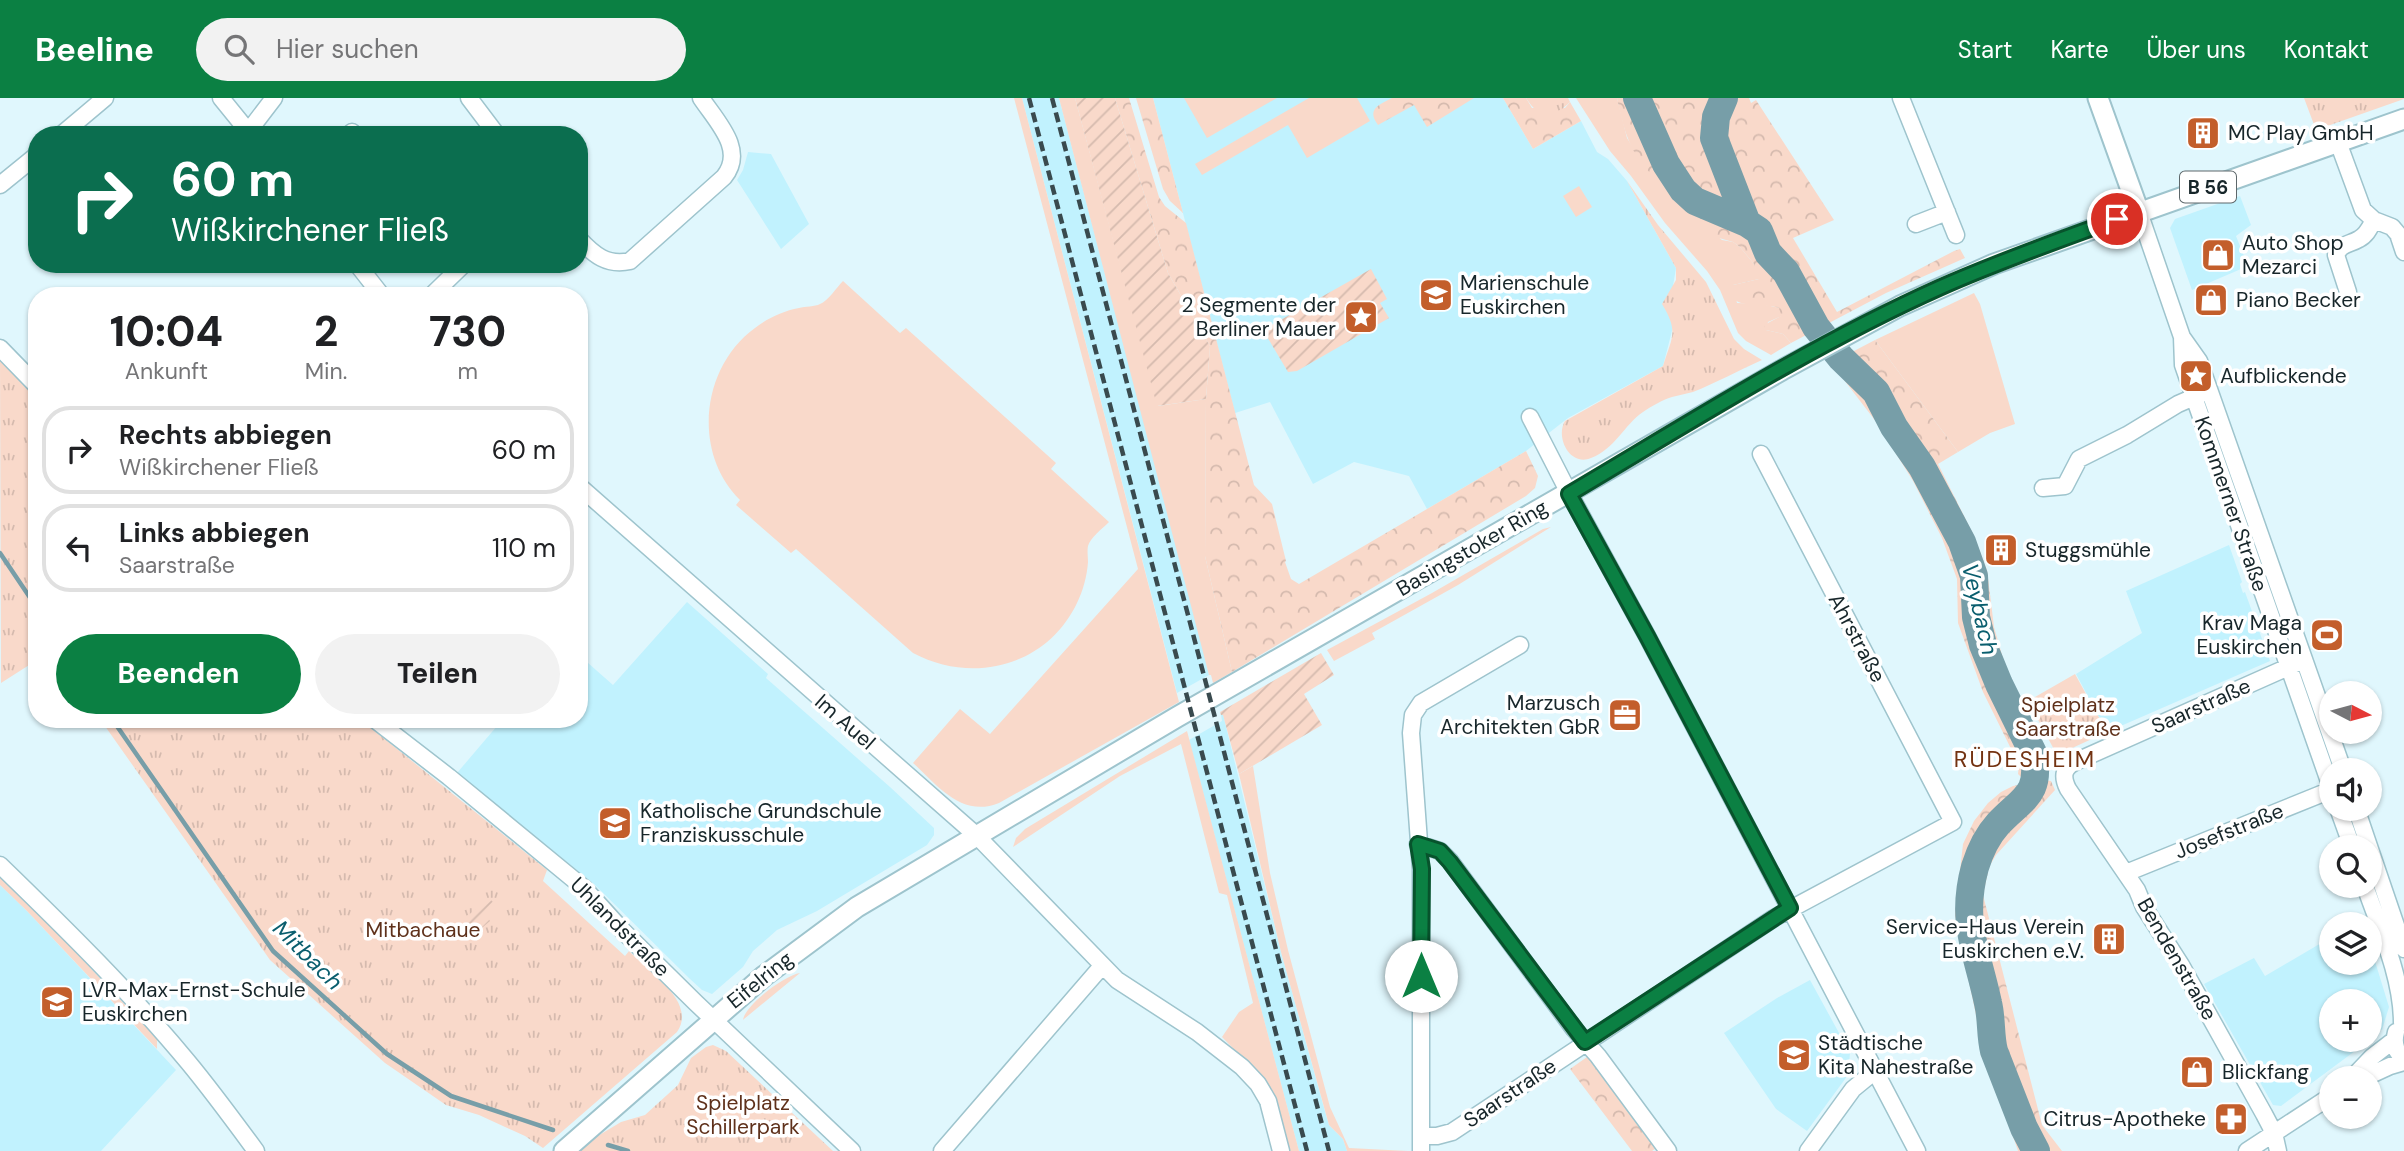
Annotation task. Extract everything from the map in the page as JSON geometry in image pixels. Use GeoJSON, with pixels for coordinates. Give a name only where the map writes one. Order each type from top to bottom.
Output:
{"type":"FeatureCollection","features":[{"type":"Feature","properties":{"kind":"main road","name":"Kommerner Straße"},"geometry":{"type":"LineString","coordinates":[[2098,98],[2139,212]]}},
{"type":"Feature","properties":{"kind":"main road","name":"B 56"},"geometry":{"type":"LineString","coordinates":[[2139,212],[2404,119]]}},
{"type":"Feature","properties":{"kind":"main road","name":"Basingstoker Ring"},"geometry":{"type":"LineString","coordinates":[[977,836],[1177,717],[1849,333],[1974,272],[2139,212]]}},
{"type":"Feature","properties":{"kind":"main road","name":"Eifelring"},"geometry":{"type":"LineString","coordinates":[[564,1151],[779,964],[837,920],[977,836]]}},
{"type":"Feature","properties":{"kind":"street"},"geometry":{"type":"LineString","coordinates":[[72,126],[105,98]]}},
{"type":"Feature","properties":{"kind":"street"},"geometry":{"type":"LineString","coordinates":[[221,98],[244,126]]}},
{"type":"Feature","properties":{"kind":"street"},"geometry":{"type":"LineString","coordinates":[[255,126],[274,98]]}},
{"type":"Feature","properties":{"kind":"street"},"geometry":{"type":"LineString","coordinates":[[469,98],[490,126]]}},
{"type":"Feature","properties":{"kind":"street"},"geometry":{"type":"LineString","coordinates":[[588,249],[603,260],[629,261],[724,177],[733,161],[733,149],[701,98]]}},
{"type":"Feature","properties":{"kind":"street"},"geometry":{"type":"LineString","coordinates":[[1901,98],[1956,236]]}},
{"type":"Feature","properties":{"kind":"street"},"geometry":{"type":"LineString","coordinates":[[2338,142],[2363,210],[2374,220],[2392,227],[2398,234],[2404,252]]}},
{"type":"Feature","properties":{"kind":"street"},"geometry":{"type":"LineString","coordinates":[[0,185],[28,162]]}},
{"type":"Feature","properties":{"kind":"street"},"geometry":{"type":"LineString","coordinates":[[1916,224],[1947,212]]}},
{"type":"Feature","properties":{"kind":"street","name":"Kommerner Straße"},"geometry":{"type":"LineString","coordinates":[[2139,212],[2182,337],[2183,365],[2320,758]]}},
{"type":"Feature","properties":{"kind":"street"},"geometry":{"type":"LineString","coordinates":[[2348,292],[2336,255],[2343,245],[2360,239],[2368,232],[2374,220]]}},
{"type":"Feature","properties":{"kind":"street"},"geometry":{"type":"LineString","coordinates":[[363,273],[375,287]]}},
{"type":"Feature","properties":{"kind":"street"},"geometry":{"type":"LineString","coordinates":[[440,287],[455,273]]}},
{"type":"Feature","properties":{"kind":"street","name":"Kommerner Straße"},"geometry":{"type":"LineString","coordinates":[[2182,337],[2199,360],[2339,758]]}},
{"type":"Feature","properties":{"kind":"street"},"geometry":{"type":"LineString","coordinates":[[0,348],[28,377]]}},
{"type":"Feature","properties":{"kind":"street"},"geometry":{"type":"LineString","coordinates":[[2043,488],[2066,486],[2079,459],[2127,436],[2178,404],[2210,391]]}},
{"type":"Feature","properties":{"kind":"street"},"geometry":{"type":"LineString","coordinates":[[1530,417],[1917,1151]]}},
{"type":"Feature","properties":{"kind":"street","name":"Ahrstraße"},"geometry":{"type":"LineString","coordinates":[[1761,454],[1953,822]]}},
{"type":"Feature","properties":{"kind":"street","name":"Im Auel"},"geometry":{"type":"LineString","coordinates":[[588,494],[977,836],[1124,986],[1197,1032],[1242,1067],[1258,1084],[1268,1101],[1281,1151]]}},
{"type":"Feature","properties":{"kind":"street"},"geometry":{"type":"LineString","coordinates":[[1421,1143],[1422,869],[1411,733],[1413,715],[1426,699],[1520,645]]}},
{"type":"Feature","properties":{"kind":"street","name":"Saarstraße"},"geometry":{"type":"LineString","coordinates":[[2064,774],[2067,767],[2077,761],[2304,660]]}},
{"type":"Feature","properties":{"kind":"street","name":"Uhlandstraße"},"geometry":{"type":"LineString","coordinates":[[386,728],[584,888],[623,931],[852,1151]]}},
{"type":"Feature","properties":{"kind":"street","name":"Bendenstraße"},"geometry":{"type":"LineString","coordinates":[[2064,774],[2068,789],[2137,890],[2144,907],[2187,976],[2274,1133],[2278,1151]]}},
{"type":"Feature","properties":{"kind":"street","name":"Josefstraße"},"geometry":{"type":"LineString","coordinates":[[2126,873],[2319,793]]}},
{"type":"Feature","properties":{"kind":"street"},"geometry":{"type":"LineString","coordinates":[[2361,821],[2403,943],[2385,947]]}},
{"type":"Feature","properties":{"kind":"street","name":"Saarstraße"},"geometry":{"type":"LineString","coordinates":[[1421,1143],[1452,1132],[1790,908],[1953,822]]}},
{"type":"Feature","properties":{"kind":"street"},"geometry":{"type":"LineString","coordinates":[[1418,844],[1440,851],[1450,862],[1668,1151]]}},
{"type":"Feature","properties":{"kind":"street"},"geometry":{"type":"LineString","coordinates":[[0,865],[148,1015],[256,1151]]}},
{"type":"Feature","properties":{"kind":"street"},"geometry":{"type":"LineString","coordinates":[[2363,1066],[2394,1040],[2403,1022],[2399,997],[2369,898]]}},
{"type":"Feature","properties":{"kind":"street"},"geometry":{"type":"LineString","coordinates":[[942,1151],[1102,966]]}},
{"type":"Feature","properties":{"kind":"street"},"geometry":{"type":"LineString","coordinates":[[2382,1070],[2404,1061],[2396,1050],[2394,1040]]}},
{"type":"Feature","properties":{"kind":"street"},"geometry":{"type":"LineString","coordinates":[[1808,1151],[1853,1089],[1875,1071]]}},
{"type":"Feature","properties":{"kind":"street"},"geometry":{"type":"LineString","coordinates":[[2247,1151],[2319,1104]]}},
{"type":"Feature","properties":{"kind":"shaded area"},"geometry":{"type":"Polygon","coordinates":[[[1022,98],[1059,98],[1200,635],[1209,675],[1177,693],[1022,98]]]}},
{"type":"Feature","properties":{"kind":"shaded area","name":"Marienschule Euskirchen"},"geometry":{"type":"Polygon","coordinates":[[[1153,98],[1503,98],[1533,149],[1581,121],[1597,152],[1608,159],[1627,181],[1676,268],[1673,286],[1674,323],[1663,366],[1568,418],[1526,451],[1427,509],[1409,476],[1354,462],[1313,484],[1270,402],[1235,413],[1153,98]]]}},
{"type":"Feature","properties":{"kind":"shaded area"},"geometry":{"type":"Polygon","coordinates":[[[748,152],[771,154],[809,224],[781,249],[737,180],[748,152]]]}},
{"type":"Feature","properties":{"kind":"shaded area"},"geometry":{"type":"Polygon","coordinates":[[[2240,196],[2251,225],[2236,236],[2248,266],[2192,290],[2170,228],[2175,219],[2240,196]]]}},
{"type":"Feature","properties":{"kind":"shaded area"},"geometry":{"type":"Polygon","coordinates":[[[2229,545],[2242,582],[2240,584],[2243,593],[2245,592],[2270,661],[2107,732],[2076,674],[2142,633],[2126,591],[2229,545]]]}},
{"type":"Feature","properties":{"kind":"shaded area","name":"Katholische Grundschule Franziskusschule"},"geometry":{"type":"Polygon","coordinates":[[[687,602],[768,674],[766,678],[934,828],[934,835],[927,845],[817,911],[777,930],[753,951],[743,967],[712,994],[702,990],[594,884],[457,773],[495,728],[588,728],[588,663],[613,685],[687,602]]]}},
{"type":"Feature","properties":{"kind":"shaded area"},"geometry":{"type":"Polygon","coordinates":[[[1223,714],[1281,952],[1326,1115],[1329,1125],[1343,1139],[1347,1151],[1299,1151],[1189,740],[1222,721],[1223,714]]]}},
{"type":"Feature","properties":{"kind":"shaded area","name":"LVR-Max-Ernst-Schule Euskirchen"},"geometry":{"type":"Polygon","coordinates":[[[0,885],[176,1070],[101,1151],[0,1151],[0,885]]]}},
{"type":"Feature","properties":{"kind":"shaded area"},"geometry":{"type":"Polygon","coordinates":[[[2319,944],[2319,975],[2379,975],[2389,1007],[2382,1030],[2382,989],[2319,989],[2319,1052],[2354,1052],[2335,1066],[2319,1066],[2319,1078],[2281,1106],[2273,1105],[2204,984],[2254,958],[2265,976],[2319,944]]]}},
{"type":"Feature","properties":{"kind":"shaded area","name":"Städtische Kita Nahestraße"},"geometry":{"type":"Polygon","coordinates":[[[1810,980],[1850,1053],[1848,1075],[1807,1131],[1776,1109],[1724,1033],[1810,980]]]}},
{"type":"Feature","properties":{"kind":"green space"},"geometry":{"type":"Polygon","coordinates":[[[1014,98],[1022,98],[1179,702],[999,803],[986,807],[962,803],[951,797],[913,763],[960,709],[990,734],[1138,569],[1014,98]]]}},
{"type":"Feature","properties":{"kind":"green space"},"geometry":{"type":"Polygon","coordinates":[[[1059,98],[1075,98],[1158,406],[1206,399],[1205,556],[1232,672],[1213,683],[1209,675],[1059,98]]]}},
{"type":"Feature","properties":{"kind":"green space"},"geometry":{"type":"Polygon","coordinates":[[[1075,98],[1115,98],[1168,273],[1210,346],[1206,399],[1157,406],[1075,98]]]}},
{"type":"Feature","properties":{"kind":"green space"},"geometry":{"type":"Polygon","coordinates":[[[1115,98],[1129,98],[1159,197],[1165,206],[1186,223],[1254,485],[1272,504],[1291,579],[1299,584],[1526,451],[1538,476],[1535,488],[1526,496],[1232,672],[1205,556],[1206,399],[1210,346],[1168,273],[1115,98]]]}},
{"type":"Feature","properties":{"kind":"green space"},"geometry":{"type":"Polygon","coordinates":[[[1136,98],[1153,98],[1183,213],[1170,201],[1163,189],[1136,98]]]}},
{"type":"Feature","properties":{"kind":"green space"},"geometry":{"type":"Polygon","coordinates":[[[1184,98],[1277,98],[1207,138],[1184,98]]]}},
{"type":"Feature","properties":{"kind":"green space"},"geometry":{"type":"Polygon","coordinates":[[[1309,98],[1357,98],[1370,121],[1307,158],[1288,125],[1202,175],[1195,164],[1309,98]]]}},
{"type":"Feature","properties":{"kind":"green space"},"geometry":{"type":"Polygon","coordinates":[[[1392,98],[1474,98],[1427,127],[1414,105],[1378,125],[1374,111],[1392,98]]]}},
{"type":"Feature","properties":{"kind":"green space"},"geometry":{"type":"Polygon","coordinates":[[[1503,98],[1526,98],[1532,108],[1565,108],[1570,102],[1581,121],[1533,149],[1503,98]]]}},
{"type":"Feature","properties":{"kind":"green space"},"geometry":{"type":"Polygon","coordinates":[[[1526,98],[1568,98],[1570,102],[1558,112],[1546,114],[1536,110],[1526,98]]]}},
{"type":"Feature","properties":{"kind":"green space"},"geometry":{"type":"Polygon","coordinates":[[[1576,98],[1617,98],[1627,138],[1644,165],[1680,205],[1722,240],[1733,242],[1740,247],[1754,264],[1760,275],[1759,279],[1733,285],[1737,303],[1780,308],[1782,316],[1768,322],[1766,330],[1783,334],[1791,343],[1771,355],[1746,341],[1738,333],[1720,290],[1707,271],[1665,223],[1610,151],[1576,98]]]}},
{"type":"Feature","properties":{"kind":"green space"},"geometry":{"type":"Polygon","coordinates":[[[1617,98],[1749,98],[1751,103],[1756,100],[1834,220],[1793,238],[1837,312],[1954,251],[1960,249],[1965,258],[1886,293],[1791,343],[1783,334],[1766,330],[1764,325],[1781,316],[1779,308],[1741,303],[1731,295],[1730,288],[1733,285],[1759,279],[1754,264],[1733,242],[1712,236],[1685,221],[1673,195],[1643,165],[1633,149],[1617,98]]]}},
{"type":"Feature","properties":{"kind":"green space"},"geometry":{"type":"Polygon","coordinates":[[[2304,98],[2404,98],[2404,99],[2316,130],[2304,98]]]}},
{"type":"Feature","properties":{"kind":"green space"},"geometry":{"type":"Polygon","coordinates":[[[1627,181],[1658,225],[1706,282],[1734,339],[1762,360],[1693,392],[1657,403],[1636,417],[1607,449],[1583,460],[1566,449],[1562,435],[1565,421],[1663,366],[1672,335],[1671,321],[1662,304],[1676,280],[1676,268],[1627,181]]]}},
{"type":"Feature","properties":{"kind":"green space"},"geometry":{"type":"Polygon","coordinates":[[[1579,186],[1592,207],[1576,217],[1563,196],[1579,186]]]}},
{"type":"Feature","properties":{"kind":"green space"},"geometry":{"type":"Polygon","coordinates":[[[1371,269],[1387,299],[1380,303],[1389,318],[1297,371],[1288,372],[1263,330],[1371,269]]]}},
{"type":"Feature","properties":{"kind":"green space"},"geometry":{"type":"Polygon","coordinates":[[[843,281],[900,333],[906,328],[1056,463],[1051,469],[1109,522],[1089,543],[1083,588],[1064,625],[1047,642],[1028,655],[1006,664],[960,668],[936,663],[913,653],[796,549],[791,553],[736,505],[740,500],[725,481],[715,459],[709,435],[709,411],[714,387],[723,365],[737,345],[760,324],[787,311],[820,304],[843,281]]]}},
{"type":"Feature","properties":{"kind":"green space"},"geometry":{"type":"Polygon","coordinates":[[[1974,293],[1980,304],[2015,424],[1990,433],[1958,452],[1875,340],[1974,293]]]}},
{"type":"Feature","properties":{"kind":"green space"},"geometry":{"type":"Polygon","coordinates":[[[1875,340],[1958,452],[1938,464],[1974,536],[1987,570],[1994,627],[2008,676],[2040,736],[2051,769],[2048,773],[2022,778],[2018,774],[2019,765],[1983,692],[1958,623],[1957,579],[1942,538],[1913,481],[1877,423],[1831,363],[1875,340]]]}},
{"type":"Feature","properties":{"kind":"green space"},"geometry":{"type":"Polygon","coordinates":[[[0,360],[28,388],[28,666],[1,683],[0,360]]]}},
{"type":"Feature","properties":{"kind":"green space"},"geometry":{"type":"Polygon","coordinates":[[[1551,527],[1458,585],[1372,633],[1375,639],[1334,661],[1327,650],[1543,529],[1551,527]]]}},
{"type":"Feature","properties":{"kind":"green space"},"geometry":{"type":"Polygon","coordinates":[[[1321,653],[1334,675],[1304,694],[1322,725],[1239,774],[1220,712],[1321,653]]]}},
{"type":"Feature","properties":{"kind":"green space","name":"Spielplatz Saarstraße"},"geometry":{"type":"Polygon","coordinates":[[[2075,674],[2107,732],[2057,755],[2028,701],[2075,674]]]}},
{"type":"Feature","properties":{"kind":"green space","name":"Mitbachaue"},"geometry":{"type":"Polygon","coordinates":[[[106,728],[371,728],[547,870],[543,881],[625,956],[629,951],[668,987],[681,1009],[682,1021],[677,1032],[543,1148],[525,1136],[479,1115],[446,1105],[385,1063],[270,960],[106,728]]]}},
{"type":"Feature","properties":{"kind":"green space"},"geometry":{"type":"Polygon","coordinates":[[[1187,731],[1299,1151],[1288,1151],[1265,1081],[1222,1037],[1239,1012],[1253,1003],[1227,895],[1219,893],[1181,744],[1120,776],[1013,847],[1016,838],[1025,829],[1187,731]]]}},
{"type":"Feature","properties":{"kind":"green space"},"geometry":{"type":"Polygon","coordinates":[[[1253,766],[1270,873],[1330,1107],[1349,1148],[1408,1151],[1347,1151],[1343,1139],[1329,1125],[1281,952],[1239,774],[1253,766]]]}},
{"type":"Feature","properties":{"kind":"green space"},"geometry":{"type":"Polygon","coordinates":[[[2051,781],[2055,790],[1996,855],[1989,867],[1983,895],[2042,1125],[2062,1151],[2018,1151],[1983,1048],[1955,915],[1963,844],[1974,821],[2001,792],[2013,786],[2051,781]]]}},
{"type":"Feature","properties":{"kind":"green space"},"geometry":{"type":"Polygon","coordinates":[[[0,876],[157,1039],[157,1049],[0,885],[0,876]]]}},
{"type":"Feature","properties":{"kind":"green space"},"geometry":{"type":"Polygon","coordinates":[[[489,898],[495,904],[485,914],[490,921],[476,933],[471,927],[461,936],[454,927],[489,898]]]}},
{"type":"Feature","properties":{"kind":"green space"},"geometry":{"type":"Polygon","coordinates":[[[800,973],[743,1020],[751,1007],[767,992],[785,979],[800,973]]]}},
{"type":"Feature","properties":{"kind":"green space","name":"Spielplatz Schillerpark"},"geometry":{"type":"Polygon","coordinates":[[[713,1045],[726,1051],[833,1151],[577,1151],[621,1122],[645,1115],[678,1085],[691,1058],[713,1045]]]}},
{"type":"Feature","properties":{"kind":"green space"},"geometry":{"type":"Polygon","coordinates":[[[1587,1057],[1592,1058],[1659,1146],[1652,1151],[1632,1151],[1570,1069],[1587,1057]]]}},
{"type":"Feature","properties":{"kind":"waterway","name":"Veybach"},"geometry":{"type":"LineString","coordinates":[[1637,98],[1666,164],[1683,190],[1695,201],[1747,223],[1759,231],[1768,253],[1786,272],[1816,327],[1841,358],[1876,392],[1894,427],[1922,467],[1962,542],[1974,576],[1976,617],[1983,645],[2033,753],[2035,767],[2035,778],[2028,794],[1987,839],[1975,867],[1969,904],[1972,936],[1989,1009],[1994,1051],[2024,1128],[2036,1151]]}},
{"type":"Feature","properties":{"kind":"waterway","name":"Veybach"},"geometry":{"type":"LineString","coordinates":[[1724,98],[1716,117],[1714,138],[1747,223]]}},
{"type":"Feature","properties":{"kind":"waterway","name":"Mitbach"},"geometry":{"type":"LineString","coordinates":[[0,553],[28,595]]}},
{"type":"Feature","properties":{"kind":"waterway","name":"Mitbach"},"geometry":{"type":"LineString","coordinates":[[118,728],[273,951],[387,1054],[451,1096],[553,1130]]}},
{"type":"Feature","properties":{"kind":"waterway","name":"Mitbach"},"geometry":{"type":"LineString","coordinates":[[608,1145],[628,1151]]}},
{"type":"Feature","properties":{"kind":"railway"},"geometry":{"type":"LineString","coordinates":[[1029,98],[1307,1151]]}},
{"type":"Feature","properties":{"kind":"railway"},"geometry":{"type":"LineString","coordinates":[[1052,98],[1329,1151]]}},
{"type":"Feature","properties":{"kind":"place","name":"MC Play GmbH"},"geometry":{"type":"Point","coordinates":[2203,133]}},
{"type":"Feature","properties":{"kind":"place","name":"Auto Shop Mezarci"},"geometry":{"type":"Point","coordinates":[2218,255]}},
{"type":"Feature","properties":{"kind":"place","name":"Marienschule Euskirchen"},"geometry":{"type":"Point","coordinates":[1436,295]}},
{"type":"Feature","properties":{"kind":"place","name":"Piano Becker"},"geometry":{"type":"Point","coordinates":[2211,300]}},
{"type":"Feature","properties":{"kind":"place","name":"2 Segmente der Berliner Mauer"},"geometry":{"type":"Point","coordinates":[1361,317]}},
{"type":"Feature","properties":{"kind":"place","name":"Aufblickende"},"geometry":{"type":"Point","coordinates":[2196,376]}},
{"type":"Feature","properties":{"kind":"place","name":"Stuggsmühle"},"geometry":{"type":"Point","coordinates":[2001,550]}},
{"type":"Feature","properties":{"kind":"place","name":"Krav Maga Euskirchen"},"geometry":{"type":"Point","coordinates":[2327,635]}},
{"type":"Feature","properties":{"kind":"place","name":"Marzusch Architekten GbR"},"geometry":{"type":"Point","coordinates":[1625,715]}},
{"type":"Feature","properties":{"kind":"place","name":"Katholische Grundschule Franziskusschule"},"geometry":{"type":"Point","coordinates":[615,823]}},
{"type":"Feature","properties":{"kind":"place","name":"Service-Haus Verein Euskirchen e.V."},"geometry":{"type":"Point","coordinates":[2109,939]}},
{"type":"Feature","properties":{"kind":"place","name":"LVR-Max-Ernst-Schule Euskirchen"},"geometry":{"type":"Point","coordinates":[57,1002]}},
{"type":"Feature","properties":{"kind":"place","name":"Städtische Kita Nahestraße"},"geometry":{"type":"Point","coordinates":[1794,1055]}},
{"type":"Feature","properties":{"kind":"place","name":"Blickfang"},"geometry":{"type":"Point","coordinates":[2197,1072]}},
{"type":"Feature","properties":{"kind":"place","name":"Citrus-Apotheke"},"geometry":{"type":"Point","coordinates":[2231,1119]}},
{"type":"Feature","properties":{"kind":"district","name":"RÜDESHEIM"},"geometry":{"type":"Point","coordinates":[2025,759]}},
{"type":"Feature","properties":{"kind":"route"},"geometry":{"type":"LineString","coordinates":[[1421,976],[1422,869],[1418,844],[1440,851],[1450,862],[1585,1042],[1790,908],[1569,494],[1665,436],[1900,306],[1994,264],[2117,219]]}}]}
